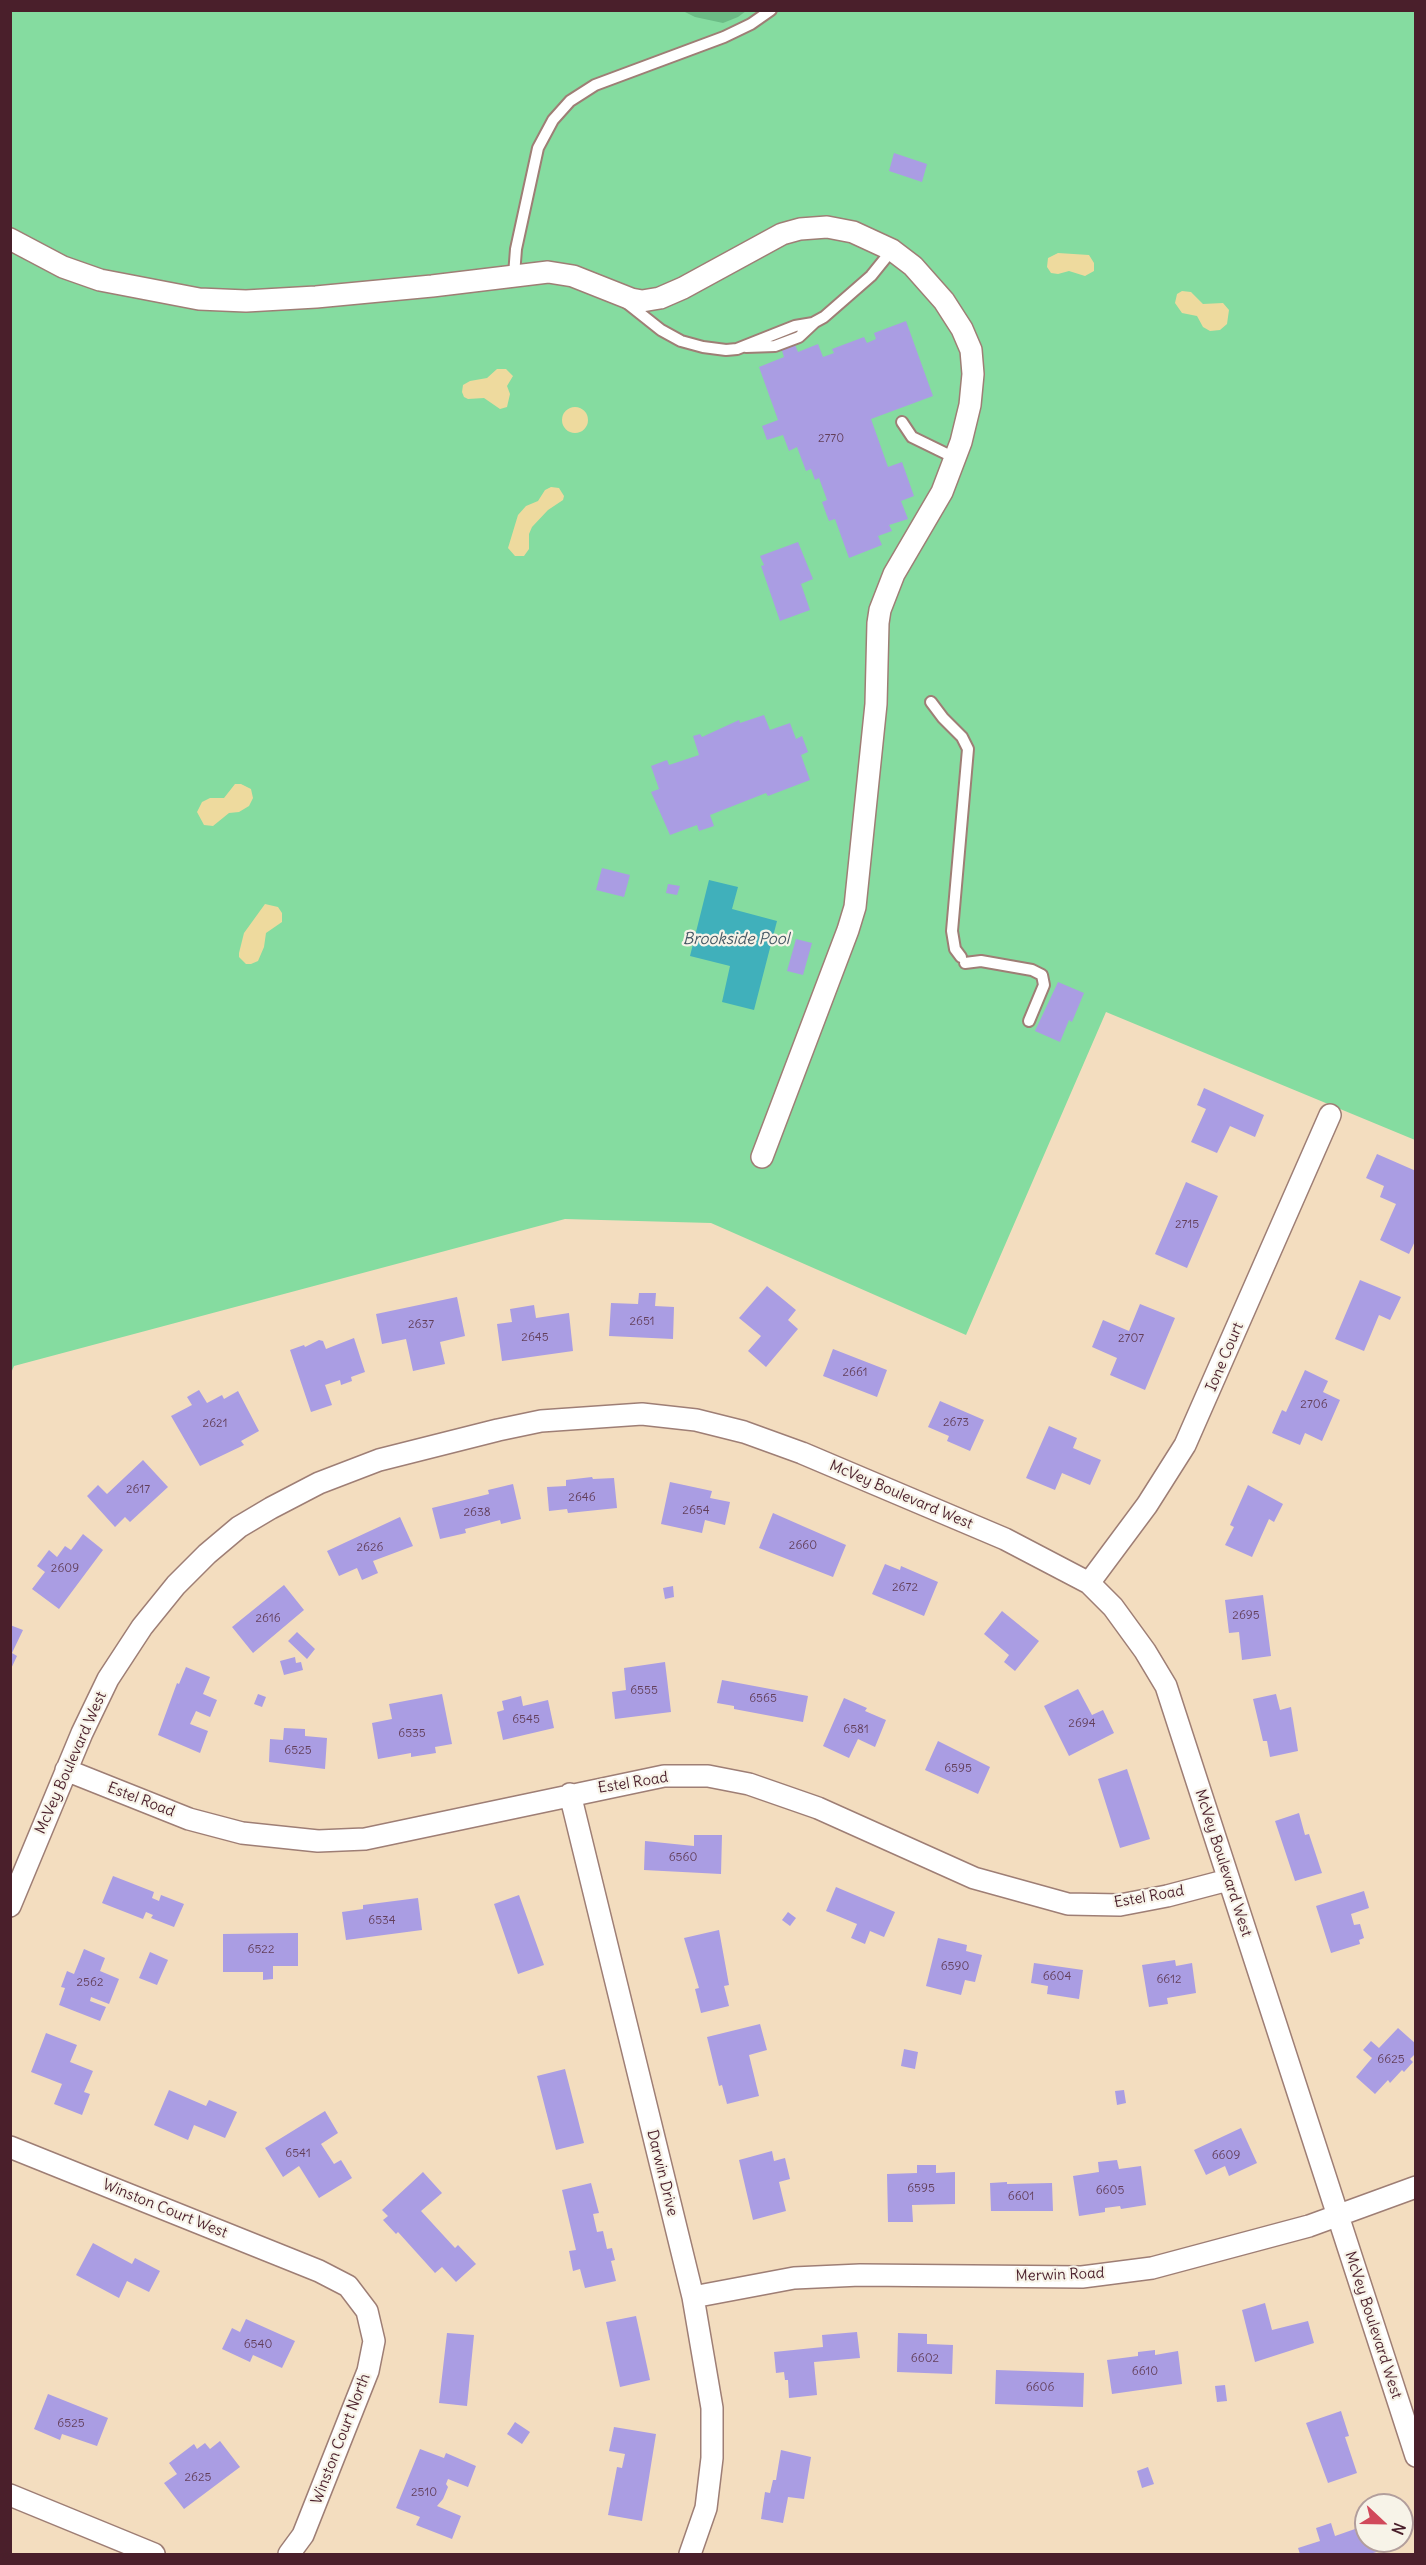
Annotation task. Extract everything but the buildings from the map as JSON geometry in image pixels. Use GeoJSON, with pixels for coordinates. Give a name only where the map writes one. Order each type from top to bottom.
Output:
{"type":"FeatureCollection","features":[{"type":"Feature","properties":{"kind":"street"},"geometry":{"type":"LineString","coordinates":[[10,239],[47,259],[90,277],[130,288],[199,299],[246,301],[308,298],[554,272],[573,276],[638,301],[667,296],[773,238],[800,229],[827,227],[843,229],[892,250],[913,267],[944,301],[962,329],[971,350],[974,374],[970,405],[956,458],[938,500],[892,578],[879,614],[876,704],[858,880],[852,917],[762,1157]]}},
{"type":"Feature","properties":{"kind":"street","name":"Ione Court"},"geometry":{"type":"LineString","coordinates":[[1089,1583],[1147,1505],[1185,1445],[1330,1114]]}},
{"type":"Feature","properties":{"kind":"street","name":"McVey Boulevard West"},"geometry":{"type":"LineString","coordinates":[[10,1906],[66,1770],[108,1679],[142,1627],[176,1585],[207,1554],[239,1527],[319,1483],[379,1460],[541,1421],[642,1414],[696,1420],[744,1432],[802,1453],[1005,1539],[1089,1583],[1113,1607],[1145,1651],[1166,1686],[1416,2456]]}},
{"type":"Feature","properties":{"kind":"street","name":"Estel Road"},"geometry":{"type":"LineString","coordinates":[[66,1770],[189,1819],[242,1833],[318,1840],[365,1839],[664,1776],[708,1776],[749,1784],[818,1808],[974,1878],[1068,1904],[1120,1905],[1228,1880]]}},
{"type":"Feature","properties":{"kind":"street","name":"Darwin Drive"},"geometry":{"type":"LineString","coordinates":[[570,1794],[693,2296],[712,2408],[712,2458],[706,2508],[690,2554]]}},
{"type":"Feature","properties":{"kind":"street","name":"Winston Court West"},"geometry":{"type":"LineString","coordinates":[[10,2147],[319,2271]]}},
{"type":"Feature","properties":{"kind":"street","name":"Merwin Road"},"geometry":{"type":"LineString","coordinates":[[693,2296],[794,2278],[860,2275],[1082,2277],[1140,2269],[1223,2250],[1338,2216],[1416,2187]]}},
{"type":"Feature","properties":{"kind":"street","name":"Winston Court North"},"geometry":{"type":"LineString","coordinates":[[289,2554],[303,2535],[368,2371],[374,2341],[367,2311],[348,2286],[319,2271]]}},
{"type":"Feature","properties":{"kind":"street"},"geometry":{"type":"LineString","coordinates":[[10,2495],[154,2554]]}},
{"type":"Feature","properties":{"kind":"lane"},"geometry":{"type":"LineString","coordinates":[[514,275],[516,249],[538,148],[553,120],[570,101],[595,85],[724,37],[751,24],[771,10]]}},
{"type":"Feature","properties":{"kind":"lane"},"geometry":{"type":"LineString","coordinates":[[613,291],[661,330],[681,341],[726,350],[743,348],[789,328],[816,322],[833,311],[871,276],[892,250]]}},
{"type":"Feature","properties":{"kind":"lane"},"geometry":{"type":"LineString","coordinates":[[902,422],[912,437],[956,458]]}},
{"type":"Feature","properties":{"kind":"lane"},"geometry":{"type":"LineString","coordinates":[[931,702],[962,737],[968,749],[952,931],[955,949],[963,960],[1032,970],[1042,975],[1044,985],[1029,1021]]}},
{"type":"Feature","properties":{"kind":"green space"},"geometry":{"type":"Polygon","coordinates":[[[11,11],[1415,11],[1415,1140],[1106,1012],[966,1335],[711,1223],[565,1219],[14,1366],[11,1373],[11,11]]]}},
{"type":"Feature","properties":{"kind":"green space"},"geometry":{"type":"Polygon","coordinates":[[[683,11],[746,11],[723,23],[695,17],[683,11]]]}},
{"type":"Feature","properties":{"kind":"sand"},"geometry":{"type":"Polygon","coordinates":[[[1058,253],[1089,255],[1094,263],[1094,271],[1085,276],[1069,271],[1051,273],[1047,267],[1048,258],[1058,253]]]}},
{"type":"Feature","properties":{"kind":"sand"},"geometry":{"type":"Polygon","coordinates":[[[1182,291],[1191,292],[1203,304],[1223,303],[1229,310],[1227,324],[1220,330],[1210,331],[1203,327],[1197,316],[1182,313],[1175,303],[1177,294],[1182,291]]]}},
{"type":"Feature","properties":{"kind":"sand"},"geometry":{"type":"Polygon","coordinates":[[[497,369],[506,369],[513,376],[507,386],[510,394],[507,407],[500,409],[484,398],[464,397],[463,385],[470,381],[487,378],[497,369]]]}},
{"type":"Feature","properties":{"kind":"sand"},"geometry":{"type":"Polygon","coordinates":[[[575,407],[584,411],[588,420],[584,429],[575,433],[566,429],[562,420],[566,411],[575,407]]]}},
{"type":"Feature","properties":{"kind":"sand"},"geometry":{"type":"Polygon","coordinates":[[[551,487],[559,488],[564,496],[563,500],[548,510],[532,527],[529,534],[529,549],[524,556],[515,556],[508,548],[518,515],[526,506],[538,501],[545,490],[551,487]]]}},
{"type":"Feature","properties":{"kind":"sand"},"geometry":{"type":"Polygon","coordinates":[[[235,784],[251,789],[253,798],[249,806],[239,812],[229,813],[213,826],[204,825],[197,812],[202,802],[210,798],[224,798],[235,784]]]}},
{"type":"Feature","properties":{"kind":"sand"},"geometry":{"type":"Polygon","coordinates":[[[265,904],[278,907],[282,913],[282,922],[266,933],[264,947],[258,961],[246,964],[239,957],[244,933],[265,904]]]}},
{"type":"Feature","properties":{"kind":"water","name":"Brookside Pool"},"geometry":{"type":"Polygon","coordinates":[[[709,880],[738,887],[732,909],[777,921],[754,1010],[722,1002],[730,966],[690,956],[709,880]]]}}]}
